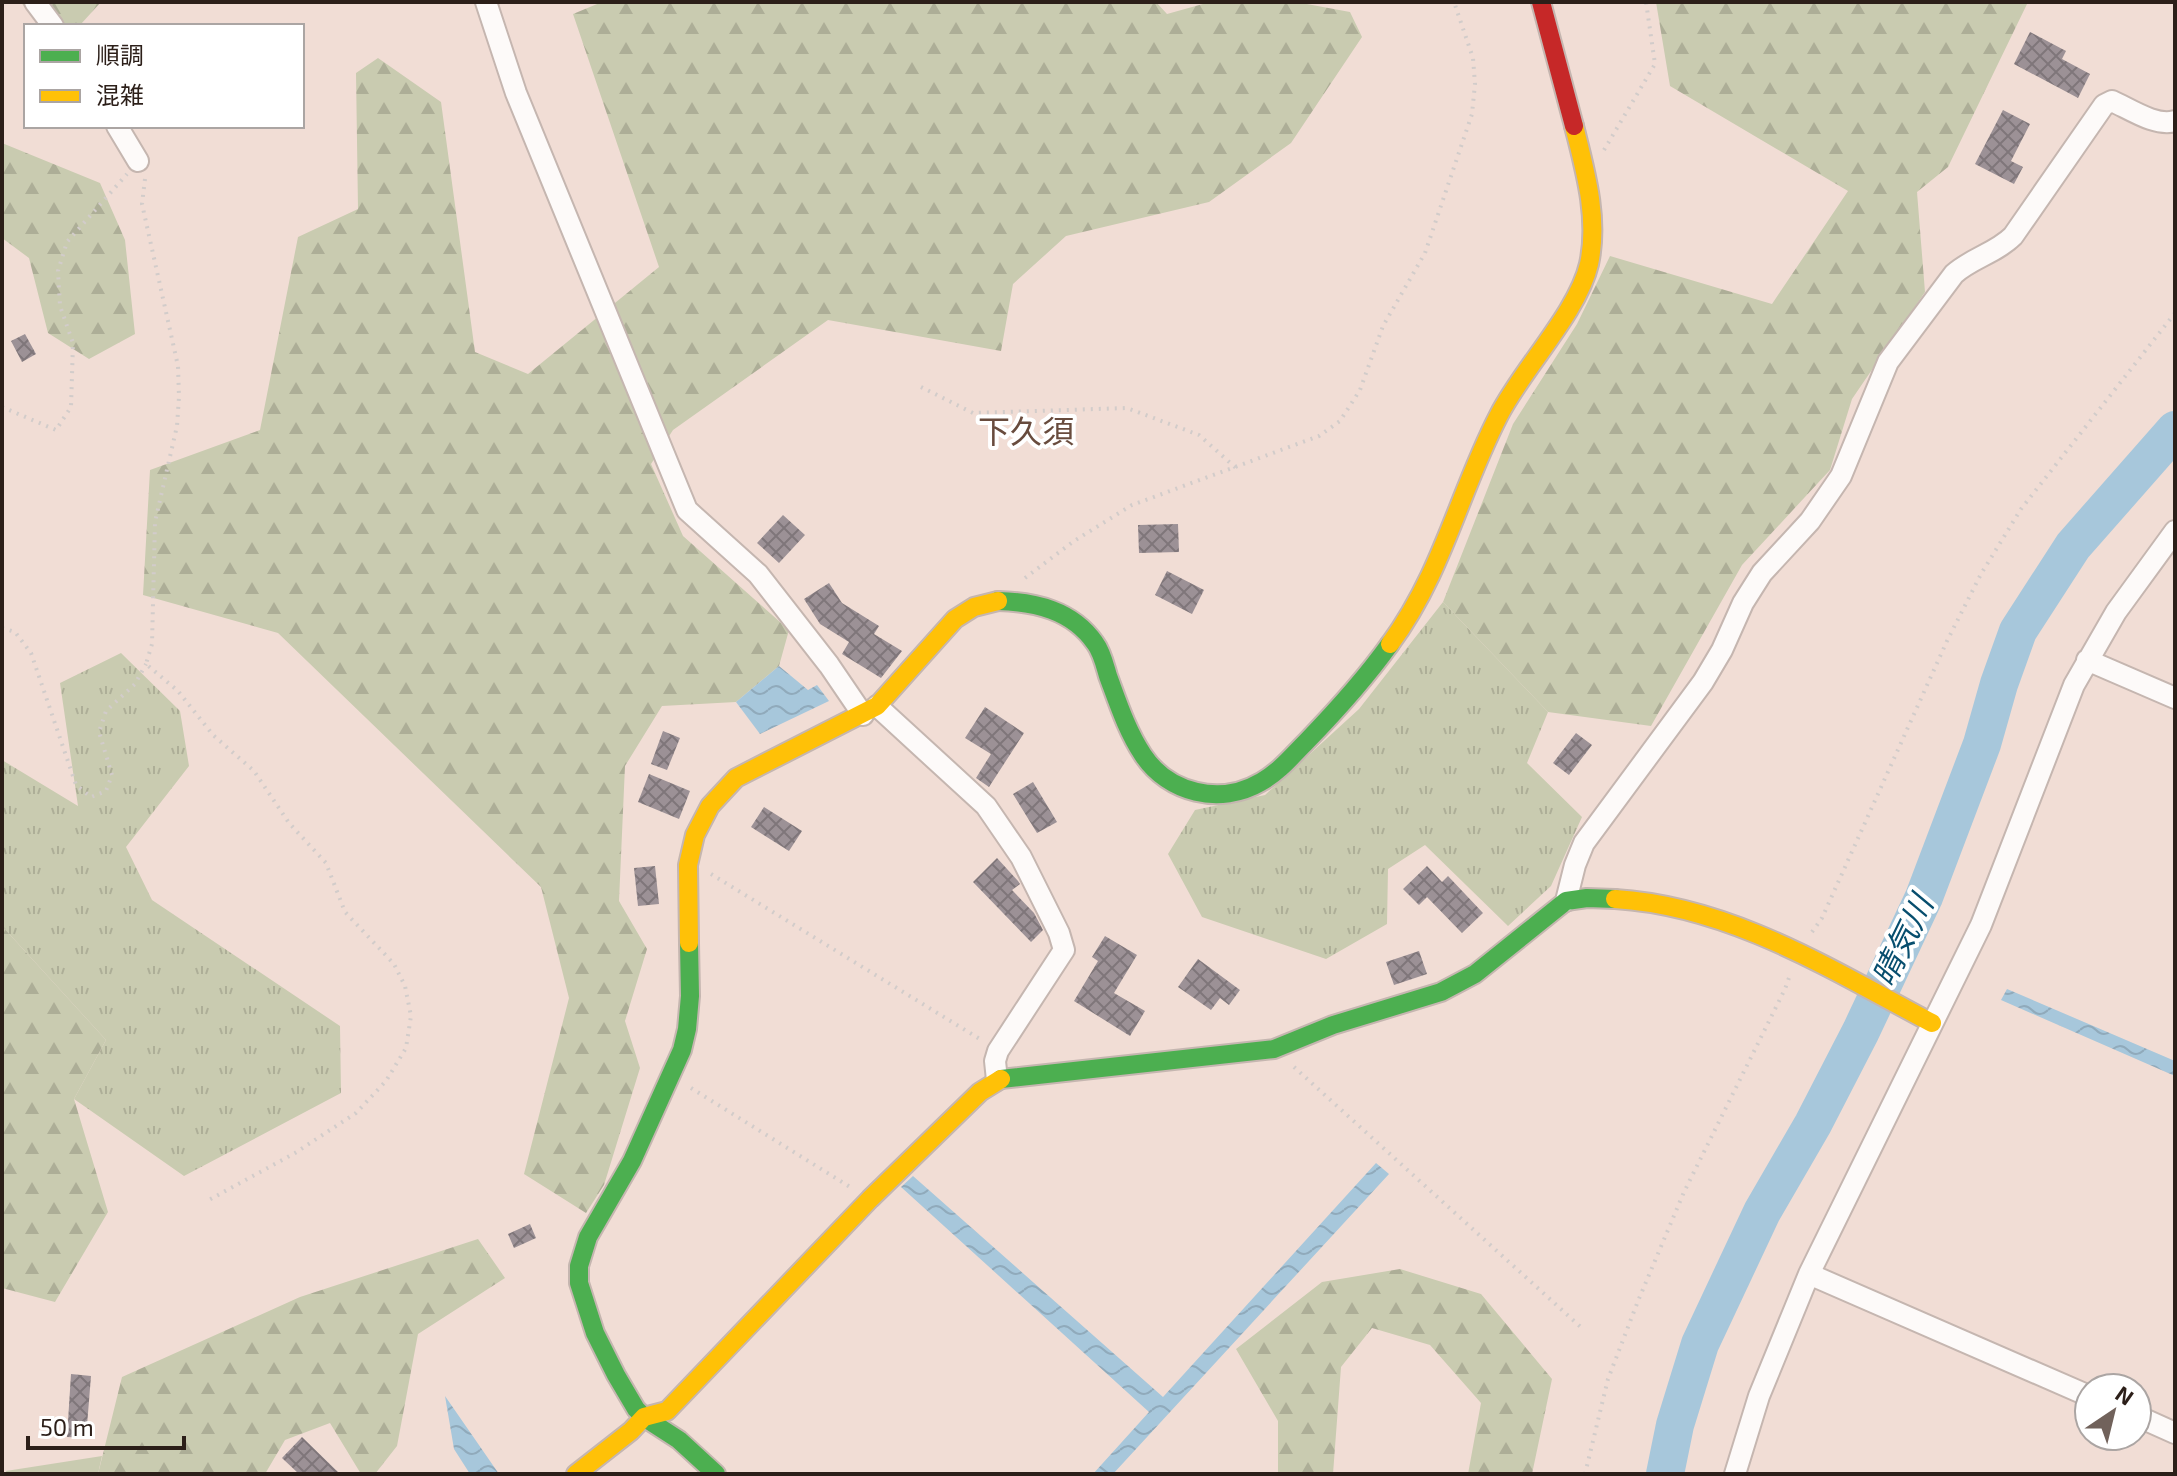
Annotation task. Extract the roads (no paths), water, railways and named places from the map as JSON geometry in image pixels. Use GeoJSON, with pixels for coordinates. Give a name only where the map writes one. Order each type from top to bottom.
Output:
{"type":"FeatureCollection","features":[{"type":"Feature","properties":{"kind":"street"},"geometry":{"type":"LineString","coordinates":[[35,2],[52,24]]}},
{"type":"Feature","properties":{"kind":"street"},"geometry":{"type":"LineString","coordinates":[[486,2],[522,108],[687,510],[758,574],[829,665],[870,710],[986,806],[1021,857],[1059,933],[1064,950],[998,1051],[995,1061],[997,1080]]}},
{"type":"Feature","properties":{"kind":"street"},"geometry":{"type":"LineString","coordinates":[[716,1474],[664,1427],[644,1417],[622,1387],[587,1315],[579,1285],[581,1253],[592,1225],[628,1168],[672,1076],[687,1030],[690,983],[684,901],[688,861],[699,824],[719,792],[736,778],[870,710],[893,693],[939,632],[959,614],[982,602],[1003,599],[1040,604],[1065,614],[1089,635],[1097,645],[1136,745],[1163,778],[1198,793],[1220,795],[1239,792],[1278,770],[1346,703],[1397,635],[1435,570],[1496,423],[1518,381],[1573,301],[1589,263],[1592,220],[1586,179],[1541,2]]}},
{"type":"Feature","properties":{"kind":"street"},"geometry":{"type":"LineString","coordinates":[[1566,901],[1584,843],[1703,682],[1722,650],[1743,603],[1762,573],[1810,521],[1841,476],[1888,362],[1954,274],[1967,262],[2002,247],[2013,236],[2104,105],[2112,101],[2153,119],[2168,123],[2175,121]]}},
{"type":"Feature","properties":{"kind":"street"},"geometry":{"type":"LineString","coordinates":[[118,128],[138,161]]}},
{"type":"Feature","properties":{"kind":"street"},"geometry":{"type":"LineString","coordinates":[[1735,1474],[1759,1396],[1809,1274],[1981,925],[2074,685],[2116,612],[2175,531]]}},
{"type":"Feature","properties":{"kind":"street"},"geometry":{"type":"LineString","coordinates":[[2087,660],[2175,698]]}},
{"type":"Feature","properties":{"kind":"street"},"geometry":{"type":"LineString","coordinates":[[576,1474],[644,1417],[667,1411],[870,1199],[980,1092],[997,1080],[1010,1076],[1274,1049],[1333,1025],[1441,992],[1475,974],[1566,901],[1582,897],[1652,902],[1701,912],[1783,944],[1932,1023]]}},
{"type":"Feature","properties":{"kind":"street"},"geometry":{"type":"LineString","coordinates":[[1809,1274],[2073,1389]]}},
{"type":"Feature","properties":{"kind":"street"},"geometry":{"type":"LineString","coordinates":[[2153,1423],[2175,1433]]}},
{"type":"Feature","properties":{"kind":"water"},"geometry":{"type":"Polygon","coordinates":[[[779,666],[808,690],[817,685],[829,701],[760,734],[736,702],[779,666]]]}},
{"type":"Feature","properties":{"kind":"water"},"geometry":{"type":"Polygon","coordinates":[[[2007,989],[2175,1061],[2175,1076],[2001,1000],[2007,989]]]}},
{"type":"Feature","properties":{"kind":"water"},"geometry":{"type":"Polygon","coordinates":[[[1376,1163],[1389,1174],[1113,1474],[1093,1474],[1149,1412],[901,1187],[913,1176],[1163,1397],[1376,1163]]]}},
{"type":"Feature","properties":{"kind":"water"},"geometry":{"type":"Polygon","coordinates":[[[445,1396],[499,1474],[470,1474],[454,1449],[445,1396]]]}},
{"type":"Feature","properties":{"kind":"waterway","name":"晴気川"},"geometry":{"type":"LineString","coordinates":[[1665,1474],[1675,1425],[1700,1344],[1762,1212],[1813,1124],[1861,1031],[1924,897],[1982,744],[2018,631],[2073,546],[2175,430]]}},
{"type":"Feature","properties":{"kind":"district","name":"下久須"},"geometry":{"type":"Point","coordinates":[1026,430]}}]}
